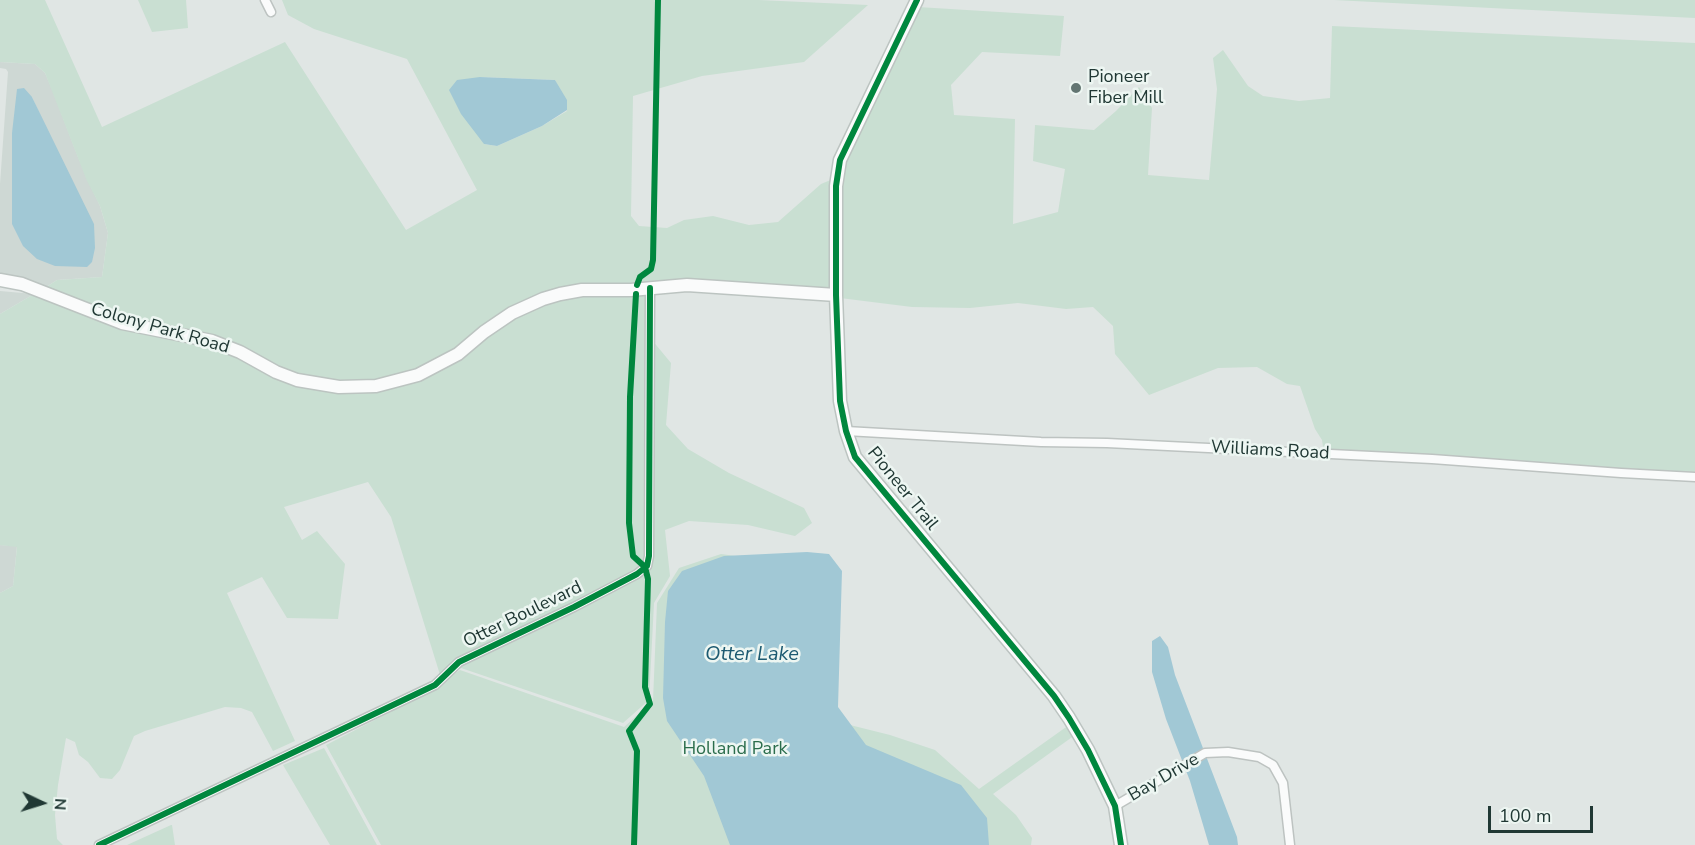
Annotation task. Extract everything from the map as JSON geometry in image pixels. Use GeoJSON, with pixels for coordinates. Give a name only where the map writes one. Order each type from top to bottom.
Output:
{"type":"FeatureCollection","features":[{"type":"Feature","properties":{"kind":"street"},"geometry":{"type":"LineString","coordinates":[[265,0],[271,12]]}},
{"type":"Feature","properties":{"kind":"street","name":"Pioneer Trail"},"geometry":{"type":"LineString","coordinates":[[917,0],[840,160],[836,186],[836,295],[840,401],[846,430],[855,457],[1054,696],[1088,750],[1115,806],[1121,845]]}},
{"type":"Feature","properties":{"kind":"street","name":"Colony Park Road"},"geometry":{"type":"LineString","coordinates":[[0,280],[22,284],[122,322],[212,341],[297,380],[320,385],[354,387],[376,386],[418,375],[458,354],[490,327],[512,313],[543,299],[582,290],[650,288]]}},
{"type":"Feature","properties":{"kind":"street"},"geometry":{"type":"LineString","coordinates":[[650,288],[687,285],[836,295]]}},
{"type":"Feature","properties":{"kind":"street","name":"Colony Park Road"},"geometry":{"type":"LineString","coordinates":[[0,288],[36,290]]}},
{"type":"Feature","properties":{"kind":"street","name":"Otter Boulevard"},"geometry":{"type":"LineString","coordinates":[[99,845],[435,685],[459,662],[574,608],[637,574],[647,566],[650,288]]}},
{"type":"Feature","properties":{"kind":"street","name":"Williams Road"},"geometry":{"type":"LineString","coordinates":[[846,430],[1041,442],[1107,443],[1432,459],[1695,477]]}},
{"type":"Feature","properties":{"kind":"street","name":"Bay Drive"},"geometry":{"type":"LineString","coordinates":[[1115,806],[1205,753],[1228,752],[1259,757],[1273,765],[1283,783],[1290,845]]}},
{"type":"Feature","properties":{"kind":"shaded area"},"geometry":{"type":"Polygon","coordinates":[[[0,62],[35,64],[45,73],[100,206],[108,233],[102,277],[57,280],[43,289],[0,276],[0,184],[8,72],[0,68],[0,62]],[[32,97],[12,133],[49,135],[32,97]]]}},
{"type":"Feature","properties":{"kind":"shaded area"},"geometry":{"type":"Polygon","coordinates":[[[0,291],[34,294],[0,314],[0,291]]]}},
{"type":"Feature","properties":{"kind":"shaded area"},"geometry":{"type":"Polygon","coordinates":[[[0,545],[17,546],[13,586],[0,593],[0,545]]]}},
{"type":"Feature","properties":{"kind":"green space"},"geometry":{"type":"Polygon","coordinates":[[[0,0],[45,0],[102,127],[285,42],[406,230],[477,190],[407,59],[314,29],[288,15],[282,0],[759,0],[868,5],[804,62],[702,76],[633,96],[631,216],[639,226],[667,228],[684,220],[713,216],[749,225],[778,222],[821,184],[833,179],[832,291],[560,290],[433,364],[376,382],[321,382],[144,325],[43,289],[57,280],[102,277],[108,233],[100,206],[87,181],[45,73],[35,64],[0,62],[0,0]],[[480,77],[484,144],[497,146],[542,126],[567,111],[555,80],[480,77]]]}},
{"type":"Feature","properties":{"kind":"green space"},"geometry":{"type":"Polygon","coordinates":[[[138,0],[186,0],[188,28],[152,32],[138,0]]]}},
{"type":"Feature","properties":{"kind":"green space"},"geometry":{"type":"Polygon","coordinates":[[[1334,0],[1695,0],[1695,18],[1491,8],[1334,0]]]}},
{"type":"Feature","properties":{"kind":"green space"},"geometry":{"type":"Polygon","coordinates":[[[918,7],[1064,16],[1060,56],[982,52],[951,85],[954,115],[1015,119],[1013,224],[1058,212],[1065,169],[1033,161],[1035,125],[1094,130],[1139,87],[1152,108],[1148,175],[1209,180],[1217,89],[1213,58],[1223,50],[1248,86],[1263,96],[1299,101],[1330,98],[1332,26],[1695,43],[1695,476],[1324,454],[1322,440],[1315,429],[1300,386],[1287,384],[1257,367],[1218,368],[1149,395],[1115,354],[1113,326],[1093,307],[1066,309],[1018,303],[970,308],[912,307],[840,298],[840,186],[844,161],[918,7]]]}},
{"type":"Feature","properties":{"kind":"green space"},"geometry":{"type":"Polygon","coordinates":[[[657,291],[652,303],[652,340],[671,363],[666,425],[688,449],[729,473],[804,508],[812,523],[795,536],[748,525],[689,521],[665,530],[670,576],[654,603],[649,700],[623,723],[461,668],[441,678],[391,517],[368,482],[284,507],[302,540],[317,531],[345,564],[338,619],[287,618],[262,577],[227,593],[295,741],[273,751],[252,712],[241,708],[225,707],[134,736],[120,770],[112,779],[100,778],[88,762],[79,755],[75,742],[66,738],[55,815],[57,839],[63,845],[0,845],[0,593],[13,586],[17,547],[0,545],[0,314],[34,294],[210,345],[296,384],[397,385],[514,316],[561,297],[657,291]]]}},
{"type":"Feature","properties":{"kind":"green space","name":"Holland Park"},"geometry":{"type":"Polygon","coordinates":[[[721,554],[829,569],[826,719],[890,735],[935,750],[979,789],[1069,725],[1075,735],[993,794],[1016,815],[1032,838],[1031,845],[381,845],[326,745],[404,705],[460,670],[624,727],[653,701],[657,603],[679,568],[721,554]]]}},
{"type":"Feature","properties":{"kind":"green space"},"geometry":{"type":"Polygon","coordinates":[[[324,748],[377,845],[330,845],[283,765],[324,748]]]}},
{"type":"Feature","properties":{"kind":"green space"},"geometry":{"type":"Polygon","coordinates":[[[171,825],[175,845],[127,845],[171,825]]]}},
{"type":"Feature","properties":{"kind":"water"},"geometry":{"type":"Polygon","coordinates":[[[480,77],[555,80],[567,100],[567,110],[542,126],[497,146],[484,144],[461,114],[449,90],[457,80],[480,77]]]}},
{"type":"Feature","properties":{"kind":"water"},"geometry":{"type":"Polygon","coordinates":[[[24,88],[32,97],[94,224],[95,248],[92,262],[87,267],[55,266],[37,259],[23,246],[12,224],[12,133],[17,89],[24,88]]]}},
{"type":"Feature","properties":{"kind":"water","name":"Otter Lake"},"geometry":{"type":"Polygon","coordinates":[[[807,552],[829,554],[842,571],[838,707],[866,745],[961,785],[987,818],[989,845],[730,845],[704,776],[667,721],[663,698],[668,591],[682,571],[724,556],[807,552]]]}},
{"type":"Feature","properties":{"kind":"water"},"geometry":{"type":"Polygon","coordinates":[[[1160,636],[1168,647],[1175,675],[1237,837],[1238,845],[1209,845],[1190,781],[1166,719],[1152,672],[1152,641],[1160,636]]]}},
{"type":"Feature","properties":{"kind":"cycle path"},"geometry":{"type":"LineString","coordinates":[[637,285],[640,277],[651,269],[653,260],[658,0]]}},
{"type":"Feature","properties":{"kind":"cycle path"},"geometry":{"type":"LineString","coordinates":[[917,0],[840,160],[836,186],[836,295],[840,401],[846,431],[855,457],[1054,696],[1069,718],[1088,750],[1115,806],[1121,845]]}},
{"type":"Feature","properties":{"kind":"cycle path"},"geometry":{"type":"LineString","coordinates":[[99,845],[435,685],[459,662],[574,607],[637,574],[647,566],[649,556],[650,288]]}},
{"type":"Feature","properties":{"kind":"cycle path"},"geometry":{"type":"LineString","coordinates":[[634,845],[637,751],[629,731],[650,704],[645,687],[648,579],[645,567],[633,556],[629,523],[630,397],[636,294]]}},
{"type":"Feature","properties":{"kind":"place","name":"Pioneer Fiber Mill"},"geometry":{"type":"Point","coordinates":[1076,88]}}]}
